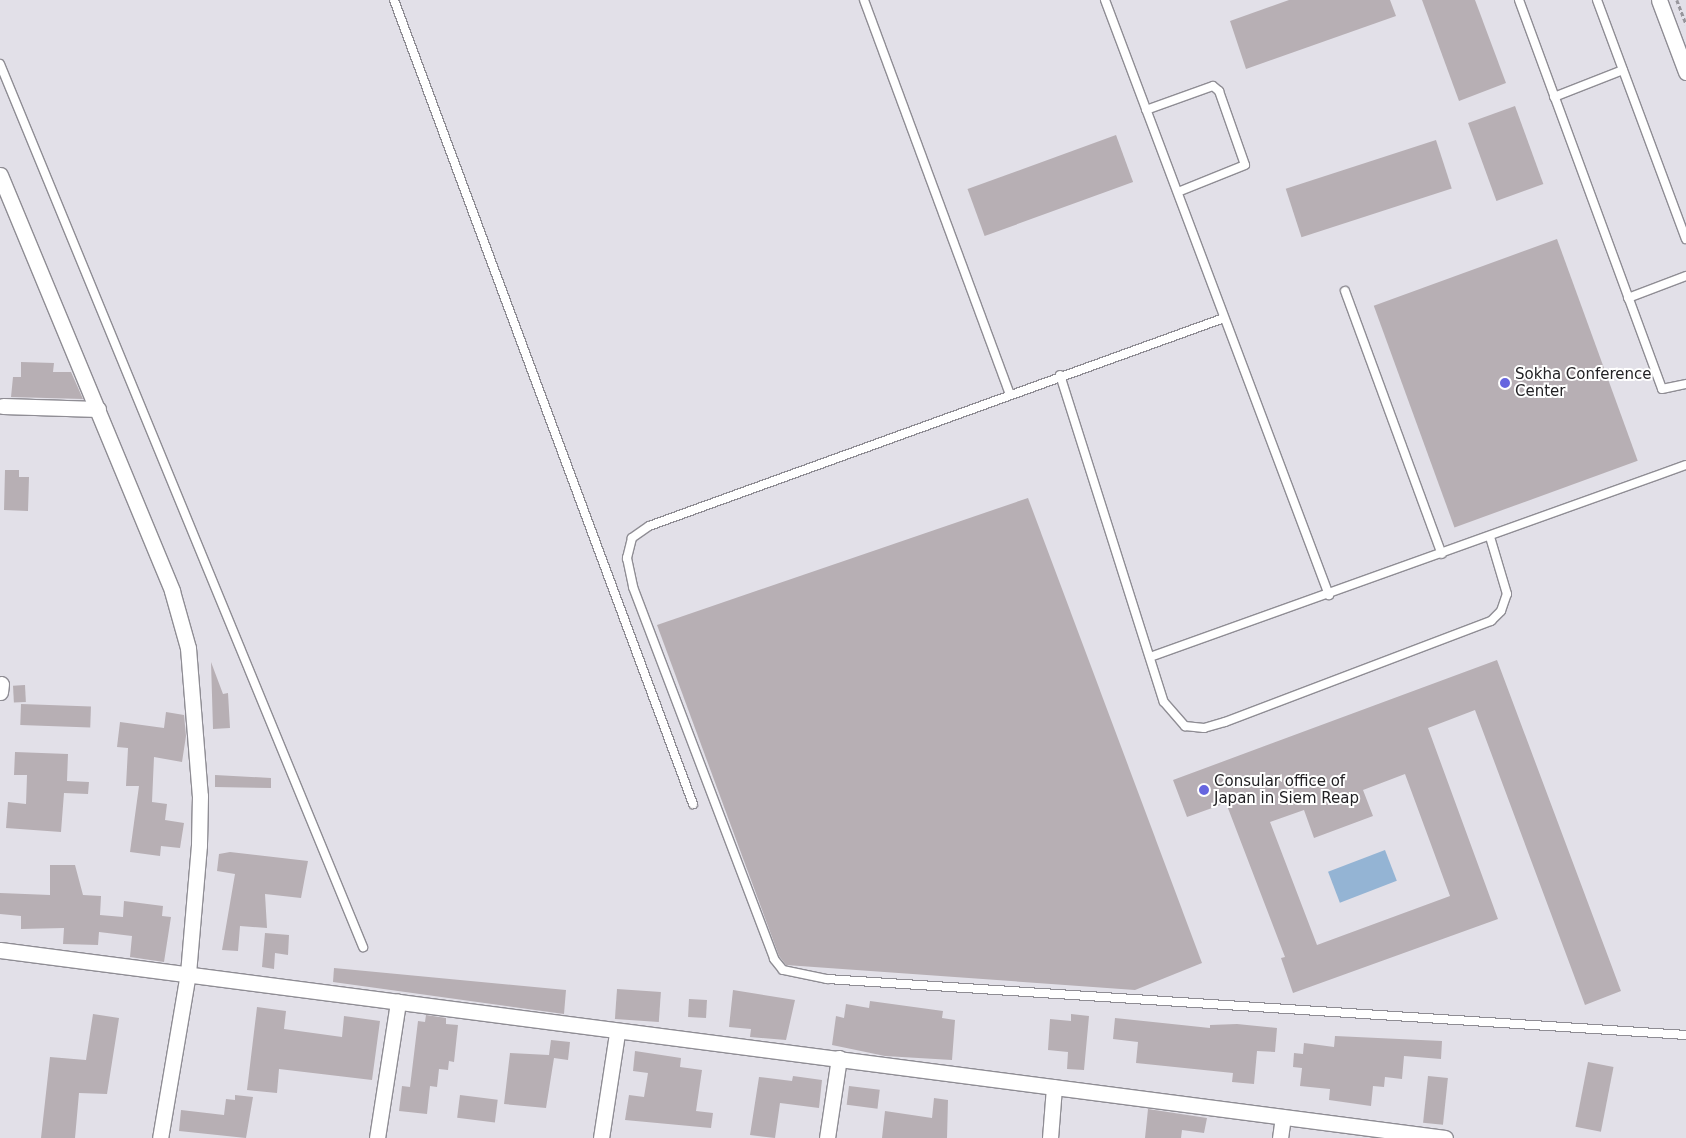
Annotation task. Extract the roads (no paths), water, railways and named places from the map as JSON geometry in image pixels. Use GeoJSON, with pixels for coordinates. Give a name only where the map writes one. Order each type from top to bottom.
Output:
{"type":"FeatureCollection","features":[{"type":"Feature","properties":{"kind":"street"},"geometry":{"type":"LineString","coordinates":[[1659,0],[1686,72]]}},
{"type":"Feature","properties":{"kind":"street"},"geometry":{"type":"LineString","coordinates":[[0,175],[172,591],[188,648],[200,796],[188,973],[160,1138]]}},
{"type":"Feature","properties":{"kind":"street"},"geometry":{"type":"LineString","coordinates":[[4,406],[98,409]]}},
{"type":"Feature","properties":{"kind":"street"},"geometry":{"type":"LineString","coordinates":[[0,950],[188,973],[616,1033],[839,1058],[1445,1138]]}},
{"type":"Feature","properties":{"kind":"street"},"geometry":{"type":"LineString","coordinates":[[377,1138],[398,1002]]}},
{"type":"Feature","properties":{"kind":"street"},"geometry":{"type":"LineString","coordinates":[[601,1138],[616,1033]]}},
{"type":"Feature","properties":{"kind":"street"},"geometry":{"type":"LineString","coordinates":[[826,1138],[839,1058]]}},
{"type":"Feature","properties":{"kind":"street"},"geometry":{"type":"LineString","coordinates":[[1050,1138],[1054,1087]]}},
{"type":"Feature","properties":{"kind":"street"},"geometry":{"type":"LineString","coordinates":[[1280,1138],[1283,1117]]}},
{"type":"Feature","properties":{"kind":"lane"},"geometry":{"type":"LineString","coordinates":[[394,0],[693,804]]}},
{"type":"Feature","properties":{"kind":"lane"},"geometry":{"type":"LineString","coordinates":[[864,0],[1010,394]]}},
{"type":"Feature","properties":{"kind":"lane"},"geometry":{"type":"LineString","coordinates":[[1105,0],[1329,595]]}},
{"type":"Feature","properties":{"kind":"lane"},"geometry":{"type":"LineString","coordinates":[[1519,0],[1662,389],[1686,384]]}},
{"type":"Feature","properties":{"kind":"lane"},"geometry":{"type":"LineString","coordinates":[[1597,0],[1686,239]]}},
{"type":"Feature","properties":{"kind":"lane"},"geometry":{"type":"LineString","coordinates":[[0,64],[363,947]]}},
{"type":"Feature","properties":{"kind":"lane"},"geometry":{"type":"LineString","coordinates":[[1554,97],[1623,70]]}},
{"type":"Feature","properties":{"kind":"lane"},"geometry":{"type":"LineString","coordinates":[[1146,110],[1212,86],[1220,90],[1245,165],[1178,192]]}},
{"type":"Feature","properties":{"kind":"lane"},"geometry":{"type":"LineString","coordinates":[[1628,298],[1686,276]]}},
{"type":"Feature","properties":{"kind":"lane"},"geometry":{"type":"LineString","coordinates":[[1345,291],[1442,554]]}},
{"type":"Feature","properties":{"kind":"lane"},"geometry":{"type":"LineString","coordinates":[[1224,318],[1060,375],[641,530],[628,548],[633,587],[778,966],[801,976],[827,979],[1686,1035]]}},
{"type":"Feature","properties":{"kind":"lane"},"geometry":{"type":"LineString","coordinates":[[1060,375],[1164,702],[1175,717],[1185,726],[1204,728],[1225,722],[1490,621],[1501,611],[1507,594],[1490,537]]}},
{"type":"Feature","properties":{"kind":"lane"},"geometry":{"type":"LineString","coordinates":[[1150,657],[1329,595],[1686,465]]}},
{"type":"Feature","properties":{"kind":"water"},"geometry":{"type":"Polygon","coordinates":[[[1385,850],[1397,881],[1340,903],[1328,872],[1385,850]]]}},
{"type":"Feature","properties":{"kind":"place","name":"Sokha Conference Center"},"geometry":{"type":"Point","coordinates":[1505,383]}},
{"type":"Feature","properties":{"kind":"place","name":"Consular office of Japan in Siem Reap"},"geometry":{"type":"Point","coordinates":[1204,790]}}]}
